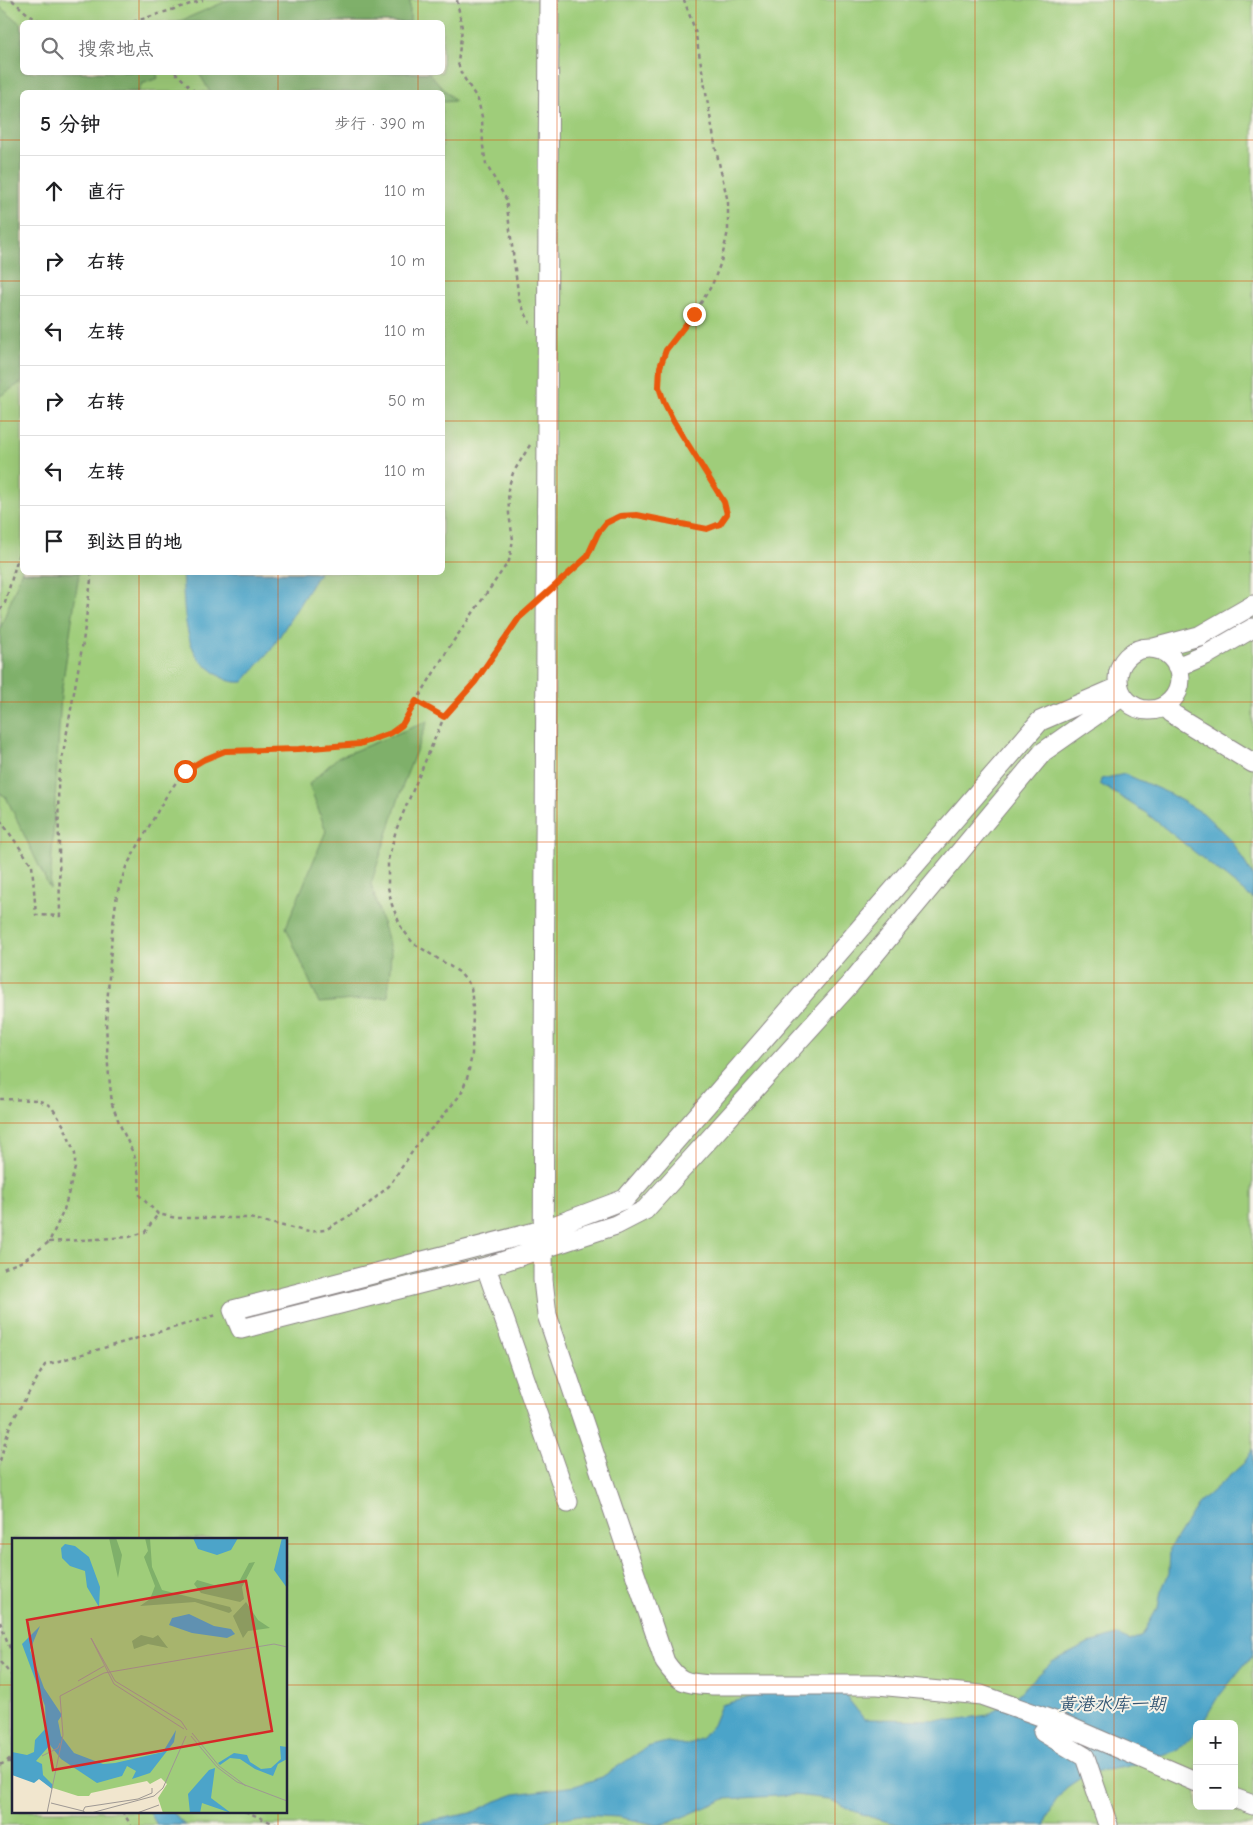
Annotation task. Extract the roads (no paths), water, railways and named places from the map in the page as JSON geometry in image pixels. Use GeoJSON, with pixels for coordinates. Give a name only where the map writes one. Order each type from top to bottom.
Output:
{"type":"FeatureCollection","features":[{"type":"Feature","properties":{"kind":"street"},"geometry":{"type":"LineString","coordinates":[[549,0],[543,1280],[548,1315],[665,1662],[674,1674],[687,1683],[712,1685],[878,1685],[981,1695],[1060,1723],[1193,1780]]}},
{"type":"Feature","properties":{"kind":"street"},"geometry":{"type":"LineString","coordinates":[[1154,648],[1168,655],[1177,667],[1179,684],[1176,693],[1164,706],[1146,710],[1137,708],[1129,703],[1121,691],[1118,676],[1120,666],[1126,658],[1144,648],[1154,648],[1199,636],[1253,605]]}},
{"type":"Feature","properties":{"kind":"street"},"geometry":{"type":"LineString","coordinates":[[1177,667],[1208,654],[1253,628]]}},
{"type":"Feature","properties":{"kind":"street"},"geometry":{"type":"LineString","coordinates":[[1121,691],[1043,752],[850,984],[645,1210],[616,1225],[486,1267],[241,1329],[233,1310],[543,1230],[625,1198],[1040,721],[1121,691]]}},
{"type":"Feature","properties":{"kind":"street"},"geometry":{"type":"LineString","coordinates":[[1164,706],[1171,713],[1253,763]]}},
{"type":"Feature","properties":{"kind":"street"},"geometry":{"type":"LineString","coordinates":[[486,1267],[568,1502]]}},
{"type":"Feature","properties":{"kind":"street"},"geometry":{"type":"LineString","coordinates":[[1043,1732],[1085,1757],[1108,1825]]}},
{"type":"Feature","properties":{"kind":"street"},"geometry":{"type":"LineString","coordinates":[[1238,1799],[1253,1805]]}},
{"type":"Feature","properties":{"kind":"water"},"geometry":{"type":"Polygon","coordinates":[[[182,575],[318,575],[271,650],[243,682],[226,680],[200,660],[194,652],[190,641],[184,606],[182,575]]]}},
{"type":"Feature","properties":{"kind":"water"},"geometry":{"type":"Polygon","coordinates":[[[1125,774],[1168,793],[1203,813],[1232,841],[1253,876],[1253,899],[1146,813],[1100,784],[1101,779],[1125,774]]]}},
{"type":"Feature","properties":{"kind":"water","name":"黄港水库一期"},"geometry":{"type":"Polygon","coordinates":[[[1253,1449],[1253,1654],[1216,1700],[1204,1720],[1193,1720],[1193,1735],[1178,1750],[1125,1767],[1088,1773],[1066,1788],[1055,1802],[1046,1825],[902,1825],[876,1819],[851,1810],[829,1799],[794,1795],[725,1799],[671,1822],[658,1825],[619,1817],[579,1815],[547,1821],[541,1825],[408,1825],[471,1813],[515,1794],[575,1786],[602,1777],[647,1747],[667,1742],[686,1745],[702,1738],[713,1725],[721,1705],[823,1677],[841,1685],[849,1700],[864,1719],[954,1720],[988,1715],[1017,1695],[1052,1662],[1088,1644],[1116,1635],[1130,1641],[1142,1635],[1158,1607],[1161,1591],[1169,1573],[1170,1548],[1198,1504],[1244,1463],[1253,1449]]]}},
{"type":"Feature","properties":{"kind":"water"},"geometry":{"type":"Polygon","coordinates":[[[150,1812],[173,1812],[186,1825],[157,1825],[150,1812]]]}}]}
